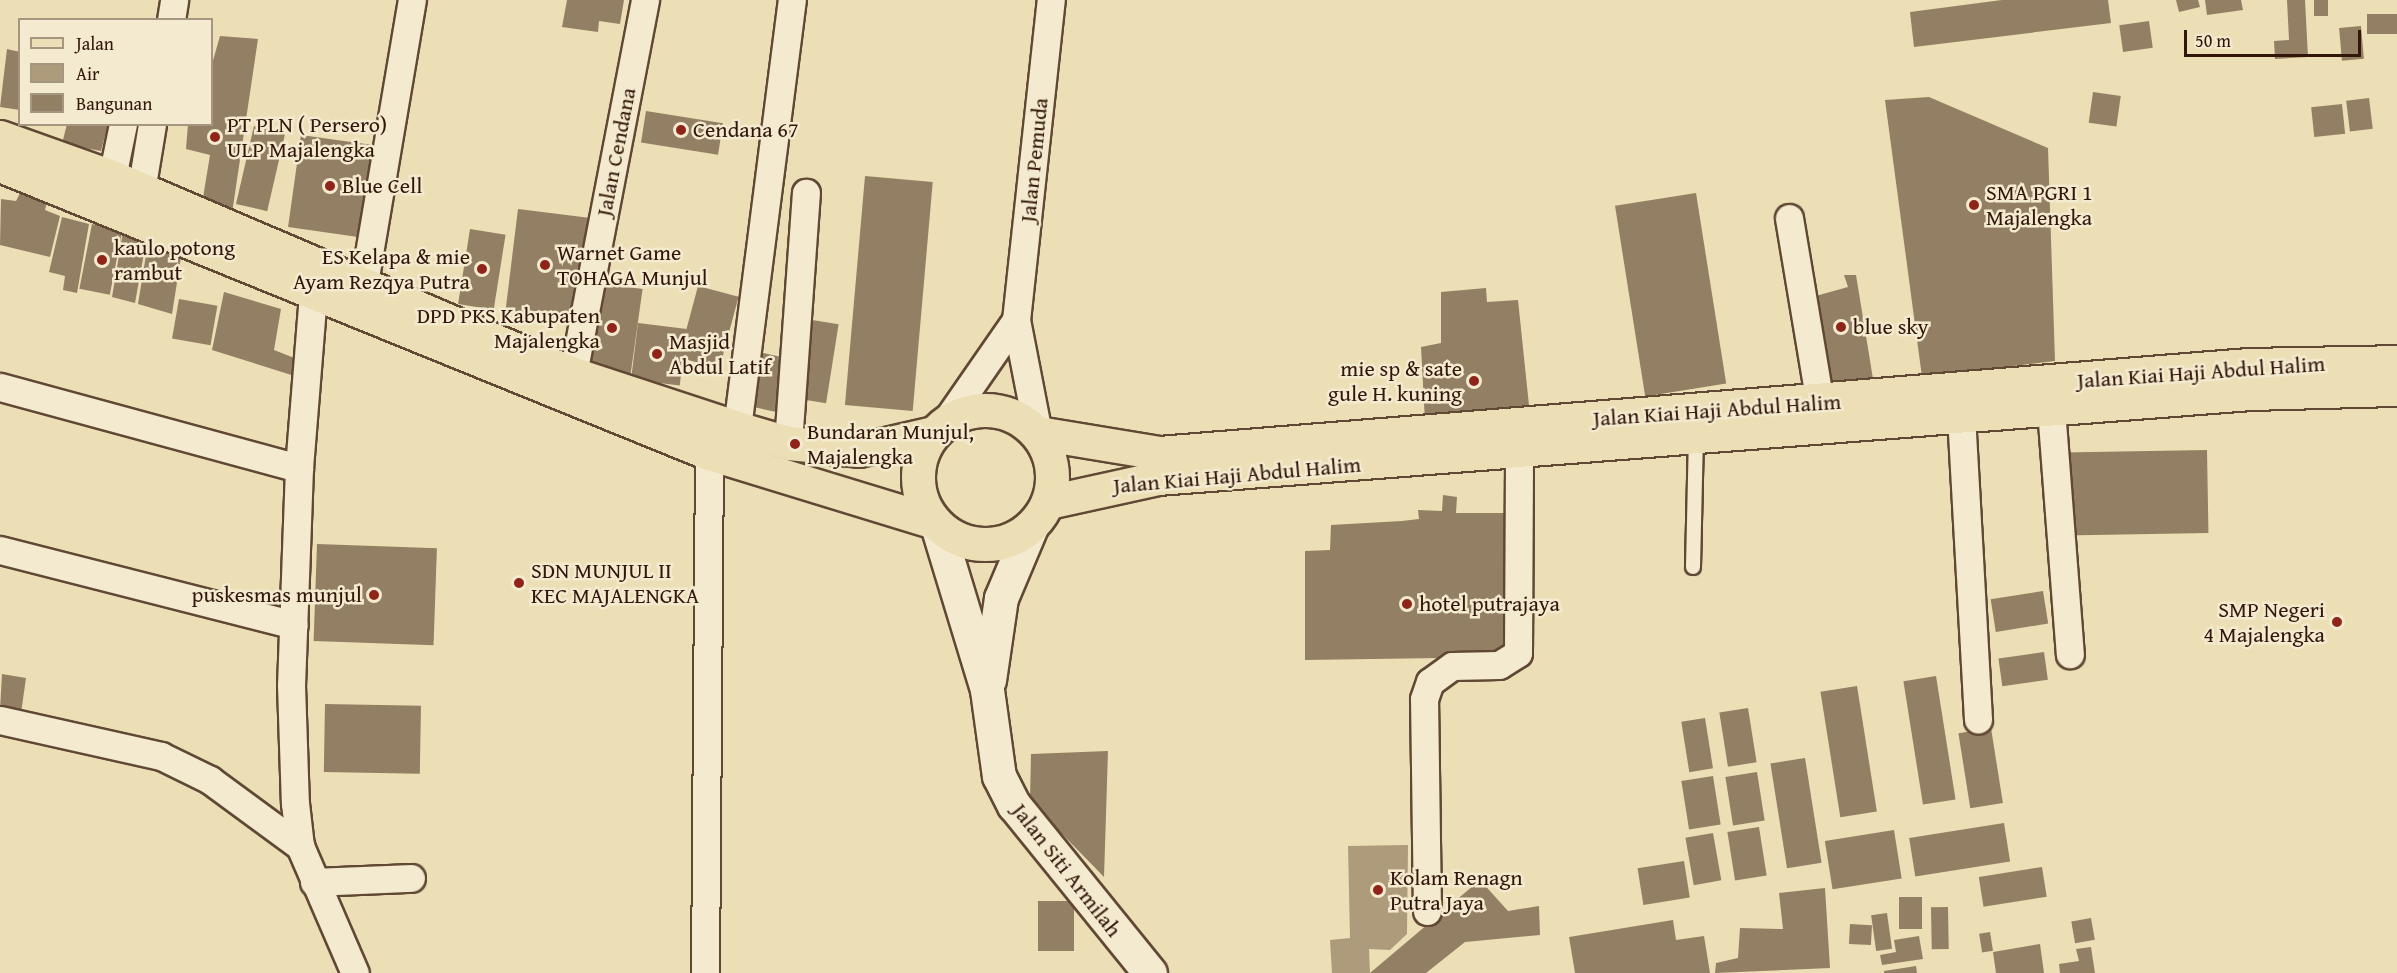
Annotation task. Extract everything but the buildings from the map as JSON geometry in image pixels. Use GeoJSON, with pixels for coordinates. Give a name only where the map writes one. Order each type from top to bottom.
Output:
{"type":"FeatureCollection","features":[{"type":"Feature","properties":{"kind":"main road"},"geometry":{"type":"LineString","coordinates":[[0,138],[130,195],[364,283],[573,374],[788,443],[859,450],[939,427],[977,409],[1010,414],[1038,433],[1052,464],[1040,515],[1001,598],[987,690]]}},
{"type":"Feature","properties":{"kind":"main road"},"geometry":{"type":"LineString","coordinates":[[0,165],[130,195],[313,294],[709,453],[934,523],[958,540],[984,545],[1009,540],[1040,515]]}},
{"type":"Feature","properties":{"kind":"main road","name":"Jalan Kiai Haji Abdul Halim"},"geometry":{"type":"LineString","coordinates":[[1038,433],[1159,453],[1820,403],[2247,365],[2397,362]]}},
{"type":"Feature","properties":{"kind":"main road","name":"Jalan Kiai Haji Abdul Halim"},"geometry":{"type":"LineString","coordinates":[[1040,515],[1158,478],[1696,439],[1961,415],[2250,393],[2397,389]]}},
{"type":"Feature","properties":{"kind":"main road"},"geometry":{"type":"LineString","coordinates":[[939,427],[918,461],[918,492],[934,523],[987,690]]}},
{"type":"Feature","properties":{"kind":"main road","name":"Jalan Siti Armilah"},"geometry":{"type":"LineString","coordinates":[[987,690],[999,776],[1014,805],[1150,973]]}},
{"type":"Feature","properties":{"kind":"street"},"geometry":{"type":"LineString","coordinates":[[171,18],[174,0]]}},
{"type":"Feature","properties":{"kind":"street"},"geometry":{"type":"LineString","coordinates":[[364,283],[412,0]]}},
{"type":"Feature","properties":{"kind":"street","name":"Jalan Cendana"},"geometry":{"type":"LineString","coordinates":[[573,374],[645,0]]}},
{"type":"Feature","properties":{"kind":"street"},"geometry":{"type":"LineString","coordinates":[[737,428],[792,0]]}},
{"type":"Feature","properties":{"kind":"street","name":"Jalan Pemuda"},"geometry":{"type":"LineString","coordinates":[[1016,320],[1051,0]]}},
{"type":"Feature","properties":{"kind":"street"},"geometry":{"type":"LineString","coordinates":[[123,126],[130,195]]}},
{"type":"Feature","properties":{"kind":"street"},"geometry":{"type":"LineString","coordinates":[[130,195],[152,126]]}},
{"type":"Feature","properties":{"kind":"street"},"geometry":{"type":"LineString","coordinates":[[788,443],[806,194]]}},
{"type":"Feature","properties":{"kind":"street"},"geometry":{"type":"LineString","coordinates":[[1789,218],[1820,403]]}},
{"type":"Feature","properties":{"kind":"street"},"geometry":{"type":"LineString","coordinates":[[313,294],[299,468],[291,685],[300,846],[355,973]]}},
{"type":"Feature","properties":{"kind":"street"},"geometry":{"type":"LineString","coordinates":[[939,427],[1016,320]]}},
{"type":"Feature","properties":{"kind":"street"},"geometry":{"type":"LineString","coordinates":[[1016,320],[1038,433]]}},
{"type":"Feature","properties":{"kind":"street"},"geometry":{"type":"LineString","coordinates":[[0,387],[299,468]]}},
{"type":"Feature","properties":{"kind":"street"},"geometry":{"type":"LineString","coordinates":[[2051,409],[2070,654]]}},
{"type":"Feature","properties":{"kind":"street"},"geometry":{"type":"LineString","coordinates":[[1961,415],[1978,720]]}},
{"type":"Feature","properties":{"kind":"street"},"geometry":{"type":"LineString","coordinates":[[1427,911],[1424,699],[1430,682],[1452,666],[1499,665],[1518,653],[1519,452]]}},
{"type":"Feature","properties":{"kind":"street"},"geometry":{"type":"LineString","coordinates":[[705,973],[709,453]]}},
{"type":"Feature","properties":{"kind":"street"},"geometry":{"type":"LineString","coordinates":[[0,550],[294,625]]}},
{"type":"Feature","properties":{"kind":"street"},"geometry":{"type":"LineString","coordinates":[[0,720],[160,756],[210,780],[300,846]]}},
{"type":"Feature","properties":{"kind":"street"},"geometry":{"type":"LineString","coordinates":[[315,882],[411,878]]}},
{"type":"Feature","properties":{"kind":"lane"},"geometry":{"type":"LineString","coordinates":[[1693,567],[1696,439]]}},
{"type":"Feature","properties":{"kind":"water","name":"Kolam Renagn Putra Jaya"},"geometry":{"type":"Polygon","coordinates":[[[1408,845],[1407,934],[1390,950],[1369,949],[1370,973],[1332,973],[1330,940],[1350,938],[1348,846],[1408,845]]]}},
{"type":"Feature","properties":{"kind":"place","name":"Cendana 67"},"geometry":{"type":"Point","coordinates":[681,130]}},
{"type":"Feature","properties":{"kind":"place","name":"PT PLN ( Persero) ULP Majalengka"},"geometry":{"type":"Point","coordinates":[215,137]}},
{"type":"Feature","properties":{"kind":"place","name":"Blue Cell"},"geometry":{"type":"Point","coordinates":[330,186]}},
{"type":"Feature","properties":{"kind":"place","name":"SMA PGRI 1 Majalengka"},"geometry":{"type":"Point","coordinates":[1974,205]}},
{"type":"Feature","properties":{"kind":"place","name":"kaulo potong rambut"},"geometry":{"type":"Point","coordinates":[102,260]}},
{"type":"Feature","properties":{"kind":"place","name":"Warnet Game TOHAGA Munjul"},"geometry":{"type":"Point","coordinates":[545,265]}},
{"type":"Feature","properties":{"kind":"place","name":"ES Kelapa & mie Ayam Rezqya Putra"},"geometry":{"type":"Point","coordinates":[482,269]}},
{"type":"Feature","properties":{"kind":"place","name":"blue sky"},"geometry":{"type":"Point","coordinates":[1841,327]}},
{"type":"Feature","properties":{"kind":"place","name":"DPD PKS Kabupaten Majalengka"},"geometry":{"type":"Point","coordinates":[612,328]}},
{"type":"Feature","properties":{"kind":"place","name":"Masjid Abdul Latif"},"geometry":{"type":"Point","coordinates":[657,354]}},
{"type":"Feature","properties":{"kind":"place","name":"mie sp & sate gule H. kuning"},"geometry":{"type":"Point","coordinates":[1474,381]}},
{"type":"Feature","properties":{"kind":"place","name":"Bundaran Munjul, Majalengka"},"geometry":{"type":"Point","coordinates":[795,444]}},
{"type":"Feature","properties":{"kind":"place","name":"SDN MUNJUL II KEC MAJALENGKA"},"geometry":{"type":"Point","coordinates":[519,583]}},
{"type":"Feature","properties":{"kind":"place","name":"puskesmas munjul"},"geometry":{"type":"Point","coordinates":[374,595]}},
{"type":"Feature","properties":{"kind":"place","name":"hotel putrajaya"},"geometry":{"type":"Point","coordinates":[1407,604]}},
{"type":"Feature","properties":{"kind":"place","name":"SMP Negeri 4 Majalengka"},"geometry":{"type":"Point","coordinates":[2337,622]}},
{"type":"Feature","properties":{"kind":"place","name":"Kolam Renagn Putra Jaya"},"geometry":{"type":"Point","coordinates":[1378,890]}}]}
